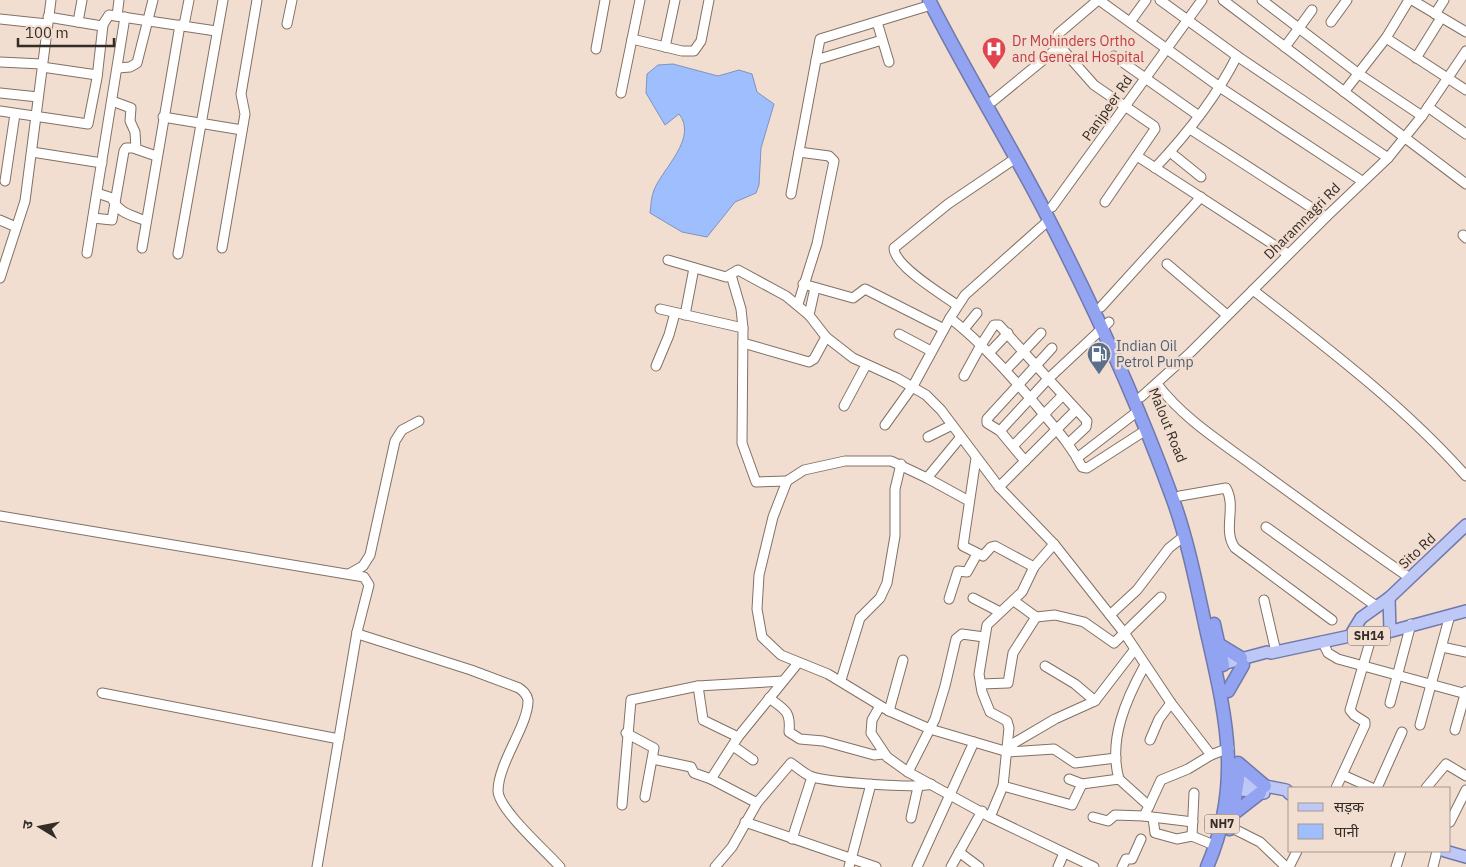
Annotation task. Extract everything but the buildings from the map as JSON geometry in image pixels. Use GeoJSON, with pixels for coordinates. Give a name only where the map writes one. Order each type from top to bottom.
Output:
{"type":"FeatureCollection","features":[{"type":"Feature","properties":{"kind":"highway","name":"Malout Road"},"geometry":{"type":"LineString","coordinates":[[933,2],[993,101],[1052,207],[1101,307],[1138,411],[1173,499],[1205,608],[1218,644],[1219,668],[1233,784]]}},
{"type":"Feature","properties":{"kind":"highway","name":"Malout Road"},"geometry":{"type":"LineString","coordinates":[[933,2],[1106,325],[1141,397],[1180,496],[1219,668],[1228,691],[1238,763],[1233,784]]}},
{"type":"Feature","properties":{"kind":"highway"},"geometry":{"type":"LineString","coordinates":[[1218,644],[1242,662],[1228,691]]}},
{"type":"Feature","properties":{"kind":"highway"},"geometry":{"type":"LineString","coordinates":[[1233,814],[1262,789],[1238,763]]}},
{"type":"Feature","properties":{"kind":"highway","name":"NH7"},"geometry":{"type":"LineString","coordinates":[[1216,867],[1233,814],[1233,784]]}},
{"type":"Feature","properties":{"kind":"highway","name":"NH7"},"geometry":{"type":"LineString","coordinates":[[1207,867],[1216,846],[1233,784]]}},
{"type":"Feature","properties":{"kind":"main road","name":"Sito Rd"},"geometry":{"type":"LineString","coordinates":[[1350,636],[1361,618],[1389,598],[1466,525]]}},
{"type":"Feature","properties":{"kind":"main road"},"geometry":{"type":"LineString","coordinates":[[1389,598],[1390,631]]}},
{"type":"Feature","properties":{"kind":"main road","name":"SH14"},"geometry":{"type":"LineString","coordinates":[[1219,668],[1242,662],[1266,652],[1274,653],[1350,636],[1372,635],[1466,611]]}},
{"type":"Feature","properties":{"kind":"main road"},"geometry":{"type":"LineString","coordinates":[[1233,784],[1262,789],[1284,796],[1288,795]]}},
{"type":"Feature","properties":{"kind":"main road"},"geometry":{"type":"LineString","coordinates":[[1448,852],[1466,857]]}},
{"type":"Feature","properties":{"kind":"street"},"geometry":{"type":"LineString","coordinates":[[0,278],[25,202],[50,0]]}},
{"type":"Feature","properties":{"kind":"street"},"geometry":{"type":"LineString","coordinates":[[78,22],[82,0]]}},
{"type":"Feature","properties":{"kind":"street"},"geometry":{"type":"LineString","coordinates":[[87,254],[118,68],[121,16],[119,0]]}},
{"type":"Feature","properties":{"kind":"street"},"geometry":{"type":"LineString","coordinates":[[118,68],[130,67],[137,62],[153,0]]}},
{"type":"Feature","properties":{"kind":"street"},"geometry":{"type":"LineString","coordinates":[[142,248],[163,117],[188,0]]}},
{"type":"Feature","properties":{"kind":"street"},"geometry":{"type":"LineString","coordinates":[[178,254],[223,0]]}},
{"type":"Feature","properties":{"kind":"street"},"geometry":{"type":"LineString","coordinates":[[222,248],[245,109],[240,94],[257,0]]}},
{"type":"Feature","properties":{"kind":"street"},"geometry":{"type":"LineString","coordinates":[[287,24],[292,0]]}},
{"type":"Feature","properties":{"kind":"street"},"geometry":{"type":"LineString","coordinates":[[596,49],[605,0]]}},
{"type":"Feature","properties":{"kind":"street"},"geometry":{"type":"LineString","coordinates":[[621,93],[640,0]]}},
{"type":"Feature","properties":{"kind":"street"},"geometry":{"type":"LineString","coordinates":[[665,47],[675,0]]}},
{"type":"Feature","properties":{"kind":"street"},"geometry":{"type":"LineString","coordinates":[[632,39],[689,52],[698,47],[709,0]]}},
{"type":"Feature","properties":{"kind":"street"},"geometry":{"type":"LineString","coordinates":[[1105,202],[1155,129],[1154,126],[1094,85],[1056,42],[1058,34],[1099,0],[1221,88],[1362,181]]}},
{"type":"Feature","properties":{"kind":"street"},"geometry":{"type":"LineString","coordinates":[[1130,22],[1146,0]]}},
{"type":"Feature","properties":{"kind":"street"},"geometry":{"type":"LineString","coordinates":[[1160,0],[1237,56],[1388,158]]}},
{"type":"Feature","properties":{"kind":"street","name":"Panjpeer Rd"},"geometry":{"type":"LineString","coordinates":[[1052,207],[1202,0]]}},
{"type":"Feature","properties":{"kind":"street"},"geometry":{"type":"LineString","coordinates":[[1223,0],[1466,184]]}},
{"type":"Feature","properties":{"kind":"street"},"geometry":{"type":"LineString","coordinates":[[1262,0],[1359,74],[1422,116]]}},
{"type":"Feature","properties":{"kind":"street"},"geometry":{"type":"LineString","coordinates":[[1331,22],[1347,0]]}},
{"type":"Feature","properties":{"kind":"street"},"geometry":{"type":"LineString","coordinates":[[1344,92],[1386,38],[1411,0],[1466,32]]}},
{"type":"Feature","properties":{"kind":"street"},"geometry":{"type":"LineString","coordinates":[[1416,58],[1438,16],[1444,0]]}},
{"type":"Feature","properties":{"kind":"street"},"geometry":{"type":"LineString","coordinates":[[791,194],[819,42],[823,37],[876,22],[933,2]]}},
{"type":"Feature","properties":{"kind":"street"},"geometry":{"type":"LineString","coordinates":[[1285,47],[1312,10]]}},
{"type":"Feature","properties":{"kind":"street"},"geometry":{"type":"LineString","coordinates":[[0,112],[88,124],[103,26],[107,15],[149,19],[216,32]]}},
{"type":"Feature","properties":{"kind":"street"},"geometry":{"type":"LineString","coordinates":[[0,19],[78,22],[103,26]]}},
{"type":"Feature","properties":{"kind":"street"},"geometry":{"type":"LineString","coordinates":[[876,22],[888,62]]}},
{"type":"Feature","properties":{"kind":"street"},"geometry":{"type":"LineString","coordinates":[[1386,38],[1466,90]]}},
{"type":"Feature","properties":{"kind":"street"},"geometry":{"type":"LineString","coordinates":[[816,60],[882,40]]}},
{"type":"Feature","properties":{"kind":"street"},"geometry":{"type":"LineString","coordinates":[[993,101],[1060,47]]}},
{"type":"Feature","properties":{"kind":"street","name":"Dharamnagri Rd"},"geometry":{"type":"LineString","coordinates":[[1141,397],[1253,290],[1362,181],[1388,158],[1406,138],[1465,55]]}},
{"type":"Feature","properties":{"kind":"street"},"geometry":{"type":"LineString","coordinates":[[1114,56],[1199,116]]}},
{"type":"Feature","properties":{"kind":"street"},"geometry":{"type":"LineString","coordinates":[[1155,168],[1190,129],[1221,88],[1237,56]]}},
{"type":"Feature","properties":{"kind":"street"},"geometry":{"type":"LineString","coordinates":[[0,62],[42,66],[97,75]]}},
{"type":"Feature","properties":{"kind":"street"},"geometry":{"type":"LineString","coordinates":[[0,93],[38,97]]}},
{"type":"Feature","properties":{"kind":"street"},"geometry":{"type":"LineString","coordinates":[[112,101],[131,108],[130,121],[135,132],[135,148]]}},
{"type":"Feature","properties":{"kind":"street"},"geometry":{"type":"LineString","coordinates":[[1428,107],[1466,134]]}},
{"type":"Feature","properties":{"kind":"street"},"geometry":{"type":"LineString","coordinates":[[5,181],[15,114]]}},
{"type":"Feature","properties":{"kind":"street"},"geometry":{"type":"LineString","coordinates":[[163,117],[242,130]]}},
{"type":"Feature","properties":{"kind":"street"},"geometry":{"type":"LineString","coordinates":[[1190,129],[1326,217]]}},
{"type":"Feature","properties":{"kind":"street"},"geometry":{"type":"LineString","coordinates":[[93,218],[111,220],[126,148],[135,148],[140,152],[156,156]]}},
{"type":"Feature","properties":{"kind":"street"},"geometry":{"type":"LineString","coordinates":[[32,152],[102,163]]}},
{"type":"Feature","properties":{"kind":"street"},"geometry":{"type":"LineString","coordinates":[[798,304],[817,244],[834,161],[829,156],[799,152]]}},
{"type":"Feature","properties":{"kind":"street"},"geometry":{"type":"LineString","coordinates":[[1170,152],[1201,177]]}},
{"type":"Feature","properties":{"kind":"street"},"geometry":{"type":"LineString","coordinates":[[1137,156],[1288,254]]}},
{"type":"Feature","properties":{"kind":"street"},"geometry":{"type":"LineString","coordinates":[[957,305],[916,276],[896,254],[894,248],[942,208],[1016,158]]}},
{"type":"Feature","properties":{"kind":"street"},"geometry":{"type":"LineString","coordinates":[[97,193],[112,198],[115,206],[121,211],[146,221]]}},
{"type":"Feature","properties":{"kind":"street"},"geometry":{"type":"LineString","coordinates":[[1101,307],[1201,198]]}},
{"type":"Feature","properties":{"kind":"street"},"geometry":{"type":"LineString","coordinates":[[0,220],[16,227]]}},
{"type":"Feature","properties":{"kind":"street"},"geometry":{"type":"LineString","coordinates":[[884,425],[913,386],[957,305],[965,295],[1049,220]]}},
{"type":"Feature","properties":{"kind":"street"},"geometry":{"type":"LineString","coordinates":[[668,260],[726,277],[738,270],[753,277],[798,304],[826,337],[853,358],[913,386],[926,395],[952,425],[960,438],[999,486],[1054,544],[1125,634],[1171,703],[1211,755]]}},
{"type":"Feature","properties":{"kind":"street"},"geometry":{"type":"LineString","coordinates":[[1167,264],[1227,315]]}},
{"type":"Feature","properties":{"kind":"street"},"geometry":{"type":"LineString","coordinates":[[685,315],[694,268]]}},
{"type":"Feature","properties":{"kind":"street"},"geometry":{"type":"LineString","coordinates":[[731,275],[741,309],[743,328],[742,442],[756,482],[787,481],[804,470],[829,463],[884,461],[901,464],[969,501]]}},
{"type":"Feature","properties":{"kind":"street"},"geometry":{"type":"LineString","coordinates":[[803,284],[856,298],[865,289],[944,329]]}},
{"type":"Feature","properties":{"kind":"street"},"geometry":{"type":"LineString","coordinates":[[809,315],[815,288]]}},
{"type":"Feature","properties":{"kind":"street"},"geometry":{"type":"LineString","coordinates":[[1253,290],[1385,395],[1466,476]]}},
{"type":"Feature","properties":{"kind":"street"},"geometry":{"type":"LineString","coordinates":[[660,309],[743,328]]}},
{"type":"Feature","properties":{"kind":"street"},"geometry":{"type":"LineString","coordinates":[[656,366],[669,335],[675,313]]}},
{"type":"Feature","properties":{"kind":"street"},"geometry":{"type":"LineString","coordinates":[[964,328],[977,313]]}},
{"type":"Feature","properties":{"kind":"street"},"geometry":{"type":"LineString","coordinates":[[950,318],[964,328],[1018,383],[1069,443],[1082,467],[1088,468],[1146,430]]}},
{"type":"Feature","properties":{"kind":"street"},"geometry":{"type":"LineString","coordinates":[[964,376],[980,344],[994,325],[999,325],[1024,350],[1035,366],[1087,424],[1069,443]]}},
{"type":"Feature","properties":{"kind":"street"},"geometry":{"type":"LineString","coordinates":[[1000,431],[1048,380],[1106,325]]}},
{"type":"Feature","properties":{"kind":"street"},"geometry":{"type":"LineString","coordinates":[[989,353],[1008,333]]}},
{"type":"Feature","properties":{"kind":"street"},"geometry":{"type":"LineString","coordinates":[[1006,370],[1041,333]]}},
{"type":"Feature","properties":{"kind":"street"},"geometry":{"type":"LineString","coordinates":[[899,334],[931,351]]}},
{"type":"Feature","properties":{"kind":"street"},"geometry":{"type":"LineString","coordinates":[[743,343],[809,362],[814,359],[826,337]]}},
{"type":"Feature","properties":{"kind":"street"},"geometry":{"type":"LineString","coordinates":[[1025,461],[1000,431],[987,423],[987,419],[1052,348]]}},
{"type":"Feature","properties":{"kind":"street"},"geometry":{"type":"LineString","coordinates":[[844,406],[866,365]]}},
{"type":"Feature","properties":{"kind":"street"},"geometry":{"type":"LineString","coordinates":[[1156,384],[1178,410],[1196,425],[1289,494],[1410,578]]}},
{"type":"Feature","properties":{"kind":"street"},"geometry":{"type":"LineString","coordinates":[[1013,446],[1062,396]]}},
{"type":"Feature","properties":{"kind":"street"},"geometry":{"type":"LineString","coordinates":[[999,486],[1076,410]]}},
{"type":"Feature","properties":{"kind":"street"},"geometry":{"type":"LineString","coordinates":[[1077,458],[1138,411]]}},
{"type":"Feature","properties":{"kind":"street"},"geometry":{"type":"LineString","coordinates":[[350,574],[363,566],[370,555],[395,441],[402,430],[419,421]]}},
{"type":"Feature","properties":{"kind":"street"},"geometry":{"type":"LineString","coordinates":[[928,437],[952,425]]}},
{"type":"Feature","properties":{"kind":"street"},"geometry":{"type":"LineString","coordinates":[[927,478],[960,438]]}},
{"type":"Feature","properties":{"kind":"street"},"geometry":{"type":"LineString","coordinates":[[976,458],[962,544],[983,556],[991,547],[995,546],[1034,567]]}},
{"type":"Feature","properties":{"kind":"street"},"geometry":{"type":"LineString","coordinates":[[840,680],[860,618],[880,598],[887,583],[895,536],[895,489],[901,464]]}},
{"type":"Feature","properties":{"kind":"street"},"geometry":{"type":"LineString","coordinates":[[787,481],[778,500],[767,538],[759,575],[757,609],[762,637],[781,655],[840,680],[889,711],[930,729],[974,742],[1008,749],[1054,749],[1075,763],[1116,758]]}},
{"type":"Feature","properties":{"kind":"street"},"geometry":{"type":"LineString","coordinates":[[1180,496],[1226,488],[1230,501],[1230,541],[1235,548],[1332,620]]}},
{"type":"Feature","properties":{"kind":"street"},"geometry":{"type":"LineString","coordinates":[[0,516],[364,577],[368,582],[357,632],[317,867]]}},
{"type":"Feature","properties":{"kind":"street"},"geometry":{"type":"LineString","coordinates":[[1266,527],[1376,606]]}},
{"type":"Feature","properties":{"kind":"street"},"geometry":{"type":"LineString","coordinates":[[1110,615],[1137,590],[1169,548],[1183,537]]}},
{"type":"Feature","properties":{"kind":"street"},"geometry":{"type":"LineString","coordinates":[[990,817],[1003,786],[1009,724],[990,712],[981,684],[979,674],[984,636],[987,625],[1022,592],[1034,567],[1054,544]]}},
{"type":"Feature","properties":{"kind":"street"},"geometry":{"type":"LineString","coordinates":[[949,599],[958,571],[967,572],[977,554]]}},
{"type":"Feature","properties":{"kind":"street"},"geometry":{"type":"LineString","coordinates":[[973,598],[1000,612]]}},
{"type":"Feature","properties":{"kind":"street"},"geometry":{"type":"LineString","coordinates":[[1014,600],[1036,617],[1055,615],[1084,622],[1114,644],[1161,598]]}},
{"type":"Feature","properties":{"kind":"street"},"geometry":{"type":"LineString","coordinates":[[1264,600],[1274,653]]}},
{"type":"Feature","properties":{"kind":"street"},"geometry":{"type":"LineString","coordinates":[[1420,725],[1450,615]]}},
{"type":"Feature","properties":{"kind":"street"},"geometry":{"type":"LineString","coordinates":[[981,684],[1008,683],[1012,654],[1036,617]]}},
{"type":"Feature","properties":{"kind":"street"},"geometry":{"type":"LineString","coordinates":[[1390,703],[1411,624]]}},
{"type":"Feature","properties":{"kind":"street"},"geometry":{"type":"LineString","coordinates":[[357,632],[366,637],[501,680],[524,692],[528,700],[525,715],[504,768],[498,792],[505,808],[560,867]]}},
{"type":"Feature","properties":{"kind":"street"},"geometry":{"type":"LineString","coordinates":[[908,772],[930,729],[945,686],[956,639],[962,634],[984,636]]}},
{"type":"Feature","properties":{"kind":"street"},"geometry":{"type":"LineString","coordinates":[[1337,787],[1365,725],[1365,722],[1350,710],[1372,635]]}},
{"type":"Feature","properties":{"kind":"street"},"geometry":{"type":"LineString","coordinates":[[1322,641],[1332,657],[1466,693],[1455,730]]}},
{"type":"Feature","properties":{"kind":"street"},"geometry":{"type":"LineString","coordinates":[[1442,646],[1466,652]]}},
{"type":"Feature","properties":{"kind":"street"},"geometry":{"type":"LineString","coordinates":[[1008,749],[1055,719],[1095,702],[1135,649]]}},
{"type":"Feature","properties":{"kind":"street"},"geometry":{"type":"LineString","coordinates":[[889,711],[903,660]]}},
{"type":"Feature","properties":{"kind":"street"},"geometry":{"type":"LineString","coordinates":[[711,779],[738,737],[798,663]]}},
{"type":"Feature","properties":{"kind":"street"},"geometry":{"type":"LineString","coordinates":[[1145,665],[1125,704],[1117,740],[1116,758],[1119,779],[1149,806]]}},
{"type":"Feature","properties":{"kind":"street"},"geometry":{"type":"LineString","coordinates":[[1045,666],[1070,681],[1095,702]]}},
{"type":"Feature","properties":{"kind":"street"},"geometry":{"type":"LineString","coordinates":[[622,805],[626,733],[631,700],[698,686],[783,681]]}},
{"type":"Feature","properties":{"kind":"street"},"geometry":{"type":"LineString","coordinates":[[698,686],[703,720],[738,737]]}},
{"type":"Feature","properties":{"kind":"street"},"geometry":{"type":"LineString","coordinates":[[102,693],[339,740]]}},
{"type":"Feature","properties":{"kind":"street"},"geometry":{"type":"LineString","coordinates":[[769,698],[789,714],[789,732],[797,738],[823,741],[874,755],[884,754]]}},
{"type":"Feature","properties":{"kind":"street"},"geometry":{"type":"LineString","coordinates":[[1150,740],[1159,719],[1171,703]]}},
{"type":"Feature","properties":{"kind":"street"},"geometry":{"type":"LineString","coordinates":[[880,706],[872,720],[871,733],[884,754],[908,772],[990,817],[1094,867]]}},
{"type":"Feature","properties":{"kind":"street"},"geometry":{"type":"LineString","coordinates":[[1377,787],[1402,732]]}},
{"type":"Feature","properties":{"kind":"street"},"geometry":{"type":"LineString","coordinates":[[626,733],[654,746],[645,797]]}},
{"type":"Feature","properties":{"kind":"street"},"geometry":{"type":"LineString","coordinates":[[916,867],[951,796],[974,742]]}},
{"type":"Feature","properties":{"kind":"street"},"geometry":{"type":"LineString","coordinates":[[733,746],[753,760]]}},
{"type":"Feature","properties":{"kind":"street"},"geometry":{"type":"LineString","coordinates":[[1216,846],[1192,836],[1177,839],[1156,833],[1148,817],[1149,806],[1161,780],[1188,769],[1211,755],[1229,748]]}},
{"type":"Feature","properties":{"kind":"street"},"geometry":{"type":"LineString","coordinates":[[653,759],[691,766],[694,773],[711,779],[757,803]]}},
{"type":"Feature","properties":{"kind":"street"},"geometry":{"type":"LineString","coordinates":[[715,867],[732,847],[757,803],[791,763],[812,777],[918,787],[931,784]]}},
{"type":"Feature","properties":{"kind":"street"},"geometry":{"type":"LineString","coordinates":[[1427,787],[1446,764],[1466,776]]}},
{"type":"Feature","properties":{"kind":"street"},"geometry":{"type":"LineString","coordinates":[[1343,775],[1370,787]]}},
{"type":"Feature","properties":{"kind":"street"},"geometry":{"type":"LineString","coordinates":[[792,839],[812,777]]}},
{"type":"Feature","properties":{"kind":"street"},"geometry":{"type":"LineString","coordinates":[[1069,779],[1082,784],[1119,779]]}},
{"type":"Feature","properties":{"kind":"street"},"geometry":{"type":"LineString","coordinates":[[851,863],[871,784]]}},
{"type":"Feature","properties":{"kind":"street"},"geometry":{"type":"LineString","coordinates":[[1003,786],[1072,805],[1082,784]]}},
{"type":"Feature","properties":{"kind":"street"},"geometry":{"type":"LineString","coordinates":[[911,818],[918,787]]}},
{"type":"Feature","properties":{"kind":"street"},"geometry":{"type":"LineString","coordinates":[[1192,836],[1194,793]]}},
{"type":"Feature","properties":{"kind":"street"},"geometry":{"type":"LineString","coordinates":[[1451,820],[1465,795]]}},
{"type":"Feature","properties":{"kind":"street"},"geometry":{"type":"LineString","coordinates":[[951,867],[982,811]]}},
{"type":"Feature","properties":{"kind":"street"},"geometry":{"type":"LineString","coordinates":[[1093,817],[1108,821],[1115,815],[1193,822]]}},
{"type":"Feature","properties":{"kind":"street"},"geometry":{"type":"LineString","coordinates":[[745,822],[851,863],[876,867]]}},
{"type":"Feature","properties":{"kind":"street"},"geometry":{"type":"LineString","coordinates":[[1230,827],[1260,842],[1288,867],[1296,852]]}},
{"type":"Feature","properties":{"kind":"street"},"geometry":{"type":"LineString","coordinates":[[1122,867],[1126,859],[1132,859],[1142,839]]}},
{"type":"Feature","properties":{"kind":"street"},"geometry":{"type":"LineString","coordinates":[[959,852],[979,867]]}},
{"type":"Feature","properties":{"kind":"street"},"geometry":{"type":"LineString","coordinates":[[1396,867],[1401,852]]}},
{"type":"Feature","properties":{"kind":"street"},"geometry":{"type":"LineString","coordinates":[[1433,867],[1437,852]]}},
{"type":"Feature","properties":{"kind":"street"},"geometry":{"type":"LineString","coordinates":[[1058,867],[1064,853]]}},
{"type":"Feature","properties":{"kind":"water"},"geometry":{"type":"Polygon","coordinates":[[[673,64],[718,76],[739,70],[752,74],[757,92],[774,104],[761,148],[759,185],[756,193],[735,202],[707,237],[682,232],[650,213],[654,190],[658,181],[682,143],[684,123],[679,114],[665,125],[646,93],[647,74],[658,65],[673,64]]]}},
{"type":"Feature","properties":{"kind":"place","name":"Dr Mohinders Ortho and General Hospital"},"geometry":{"type":"Point","coordinates":[994,70]}},
{"type":"Feature","properties":{"kind":"place","name":"Indian Oil Petrol Pump"},"geometry":{"type":"Point","coordinates":[1099,375]}}]}
